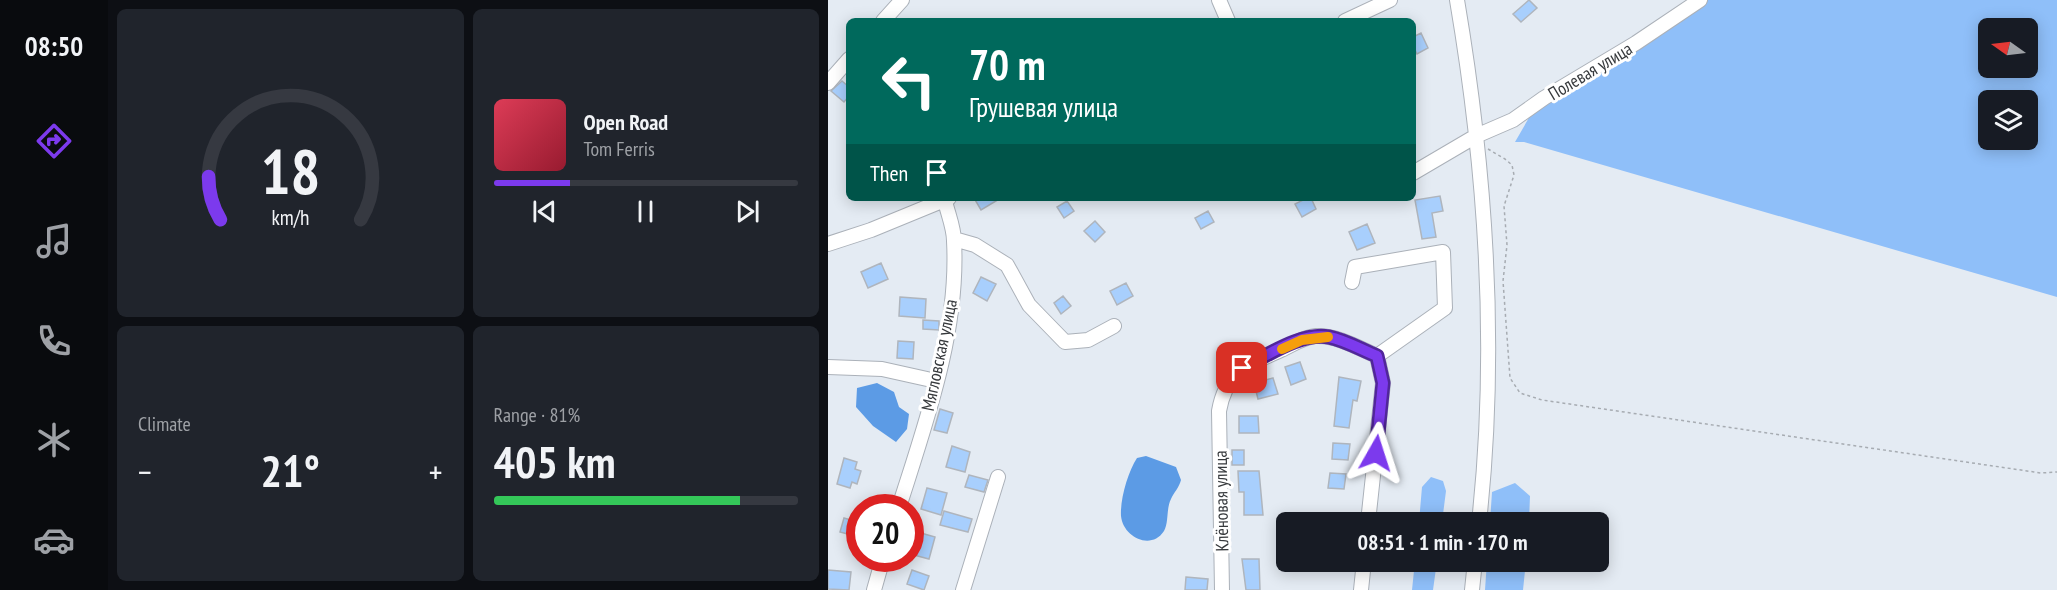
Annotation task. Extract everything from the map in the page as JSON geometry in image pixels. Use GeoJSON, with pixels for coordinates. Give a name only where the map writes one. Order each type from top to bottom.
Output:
{"type":"FeatureCollection","features":[{"type":"Feature","properties":{"kind":"street"},"geometry":{"type":"LineString","coordinates":[[886,18],[902,0]]}},
{"type":"Feature","properties":{"kind":"street"},"geometry":{"type":"LineString","coordinates":[[1219,0],[1227,18]]}},
{"type":"Feature","properties":{"kind":"street"},"geometry":{"type":"LineString","coordinates":[[1351,18],[1390,0]]}},
{"type":"Feature","properties":{"kind":"street"},"geometry":{"type":"LineString","coordinates":[[1457,0],[1477,140],[1486,269],[1486,405],[1480,512]]}},
{"type":"Feature","properties":{"kind":"street","name":"Полевая улица"},"geometry":{"type":"LineString","coordinates":[[1416,171],[1513,120],[1700,0]]}},
{"type":"Feature","properties":{"kind":"street"},"geometry":{"type":"LineString","coordinates":[[828,83],[846,62]]}},
{"type":"Feature","properties":{"kind":"street"},"geometry":{"type":"LineString","coordinates":[[828,244],[942,201]]}},
{"type":"Feature","properties":{"kind":"street","name":"Мягловская улица"},"geometry":{"type":"LineString","coordinates":[[903,494],[936,381],[954,299],[954,239],[947,201]]}},
{"type":"Feature","properties":{"kind":"street"},"geometry":{"type":"LineString","coordinates":[[954,239],[975,245],[1007,265],[1029,305],[1065,342],[1088,340],[1114,326]]}},
{"type":"Feature","properties":{"kind":"street"},"geometry":{"type":"LineString","coordinates":[[1352,282],[1355,267],[1443,252],[1445,308],[1377,356],[1383,383],[1369,512]]}},
{"type":"Feature","properties":{"kind":"street","name":"Клёновая улица"},"geometry":{"type":"LineString","coordinates":[[1222,590],[1219,411],[1222,395],[1230,380],[1242,368],[1315,336],[1331,337],[1377,356]]}},
{"type":"Feature","properties":{"kind":"street"},"geometry":{"type":"LineString","coordinates":[[828,367],[882,369],[936,381]]}},
{"type":"Feature","properties":{"kind":"street"},"geometry":{"type":"LineString","coordinates":[[963,590],[998,477]]}},
{"type":"Feature","properties":{"kind":"street"},"geometry":{"type":"LineString","coordinates":[[873,590],[879,572]]}},
{"type":"Feature","properties":{"kind":"street"},"geometry":{"type":"LineString","coordinates":[[1361,590],[1363,572]]}},
{"type":"Feature","properties":{"kind":"street"},"geometry":{"type":"LineString","coordinates":[[1472,590],[1474,572]]}},
{"type":"Feature","properties":{"kind":"path"},"geometry":{"type":"LineString","coordinates":[[1477,140],[1512,165],[1514,175],[1504,206],[1507,245],[1503,281],[1510,378],[1520,393],[1542,400],[2040,473],[2057,472]]}},
{"type":"Feature","properties":{"kind":"shaded area"},"geometry":{"type":"Polygon","coordinates":[[[1697,0],[2057,0],[2057,297],[1524,142],[1515,142],[1534,109],[1697,0]]]}},
{"type":"Feature","properties":{"kind":"shaded area"},"geometry":{"type":"Polygon","coordinates":[[[877,383],[894,392],[899,407],[909,414],[907,429],[896,442],[873,426],[856,407],[857,388],[877,383]]]}},
{"type":"Feature","properties":{"kind":"shaded area"},"geometry":{"type":"Polygon","coordinates":[[[1146,456],[1176,467],[1181,480],[1169,503],[1164,531],[1159,537],[1145,541],[1138,539],[1127,530],[1121,516],[1121,509],[1125,486],[1134,464],[1137,458],[1146,456]]]}},
{"type":"Feature","properties":{"kind":"shaded area"},"geometry":{"type":"Polygon","coordinates":[[[1431,477],[1443,481],[1446,491],[1443,512],[1420,512],[1422,487],[1431,477]]]}},
{"type":"Feature","properties":{"kind":"shaded area"},"geometry":{"type":"Polygon","coordinates":[[[1515,483],[1530,496],[1529,512],[1491,512],[1492,492],[1515,483]]]}},
{"type":"Feature","properties":{"kind":"shaded area"},"geometry":{"type":"Polygon","coordinates":[[[1414,572],[1435,572],[1433,590],[1412,590],[1414,572]]]}},
{"type":"Feature","properties":{"kind":"shaded area"},"geometry":{"type":"Polygon","coordinates":[[[1486,572],[1525,572],[1523,590],[1485,590],[1486,572]]]}},
{"type":"Feature","properties":{"kind":"building"},"geometry":{"type":"Polygon","coordinates":[[[1529,0],[1537,8],[1521,22],[1513,14],[1529,0]]]}},
{"type":"Feature","properties":{"kind":"building"},"geometry":{"type":"Polygon","coordinates":[[[1421,33],[1428,48],[1417,54],[1416,52],[1416,36],[1421,33]]]}},
{"type":"Feature","properties":{"kind":"building"},"geometry":{"type":"Polygon","coordinates":[[[842,81],[846,84],[846,100],[844,102],[831,91],[842,81]]]}},
{"type":"Feature","properties":{"kind":"building"},"geometry":{"type":"Polygon","coordinates":[[[1440,196],[1443,211],[1432,213],[1436,237],[1422,239],[1416,200],[1440,196]]]}},
{"type":"Feature","properties":{"kind":"building"},"geometry":{"type":"Polygon","coordinates":[[[976,201],[996,201],[981,210],[976,201]]]}},
{"type":"Feature","properties":{"kind":"building"},"geometry":{"type":"Polygon","coordinates":[[[1067,201],[1074,211],[1064,218],[1057,207],[1067,201]]]}},
{"type":"Feature","properties":{"kind":"building"},"geometry":{"type":"Polygon","coordinates":[[[1301,201],[1312,201],[1316,209],[1302,217],[1295,204],[1301,201]]]}},
{"type":"Feature","properties":{"kind":"building"},"geometry":{"type":"Polygon","coordinates":[[[1208,211],[1214,222],[1201,229],[1195,218],[1208,211]]]}},
{"type":"Feature","properties":{"kind":"building"},"geometry":{"type":"Polygon","coordinates":[[[1095,221],[1105,232],[1095,242],[1084,231],[1095,221]]]}},
{"type":"Feature","properties":{"kind":"building"},"geometry":{"type":"Polygon","coordinates":[[[1367,224],[1375,243],[1357,250],[1349,232],[1367,224]]]}},
{"type":"Feature","properties":{"kind":"building"},"geometry":{"type":"Polygon","coordinates":[[[881,263],[888,279],[868,288],[861,272],[881,263]]]}},
{"type":"Feature","properties":{"kind":"building"},"geometry":{"type":"Polygon","coordinates":[[[981,277],[996,284],[987,301],[973,293],[981,277]]]}},
{"type":"Feature","properties":{"kind":"building"},"geometry":{"type":"Polygon","coordinates":[[[1126,283],[1133,296],[1117,305],[1110,291],[1126,283]]]}},
{"type":"Feature","properties":{"kind":"building"},"geometry":{"type":"Polygon","coordinates":[[[1063,296],[1071,306],[1061,314],[1054,303],[1063,296]]]}},
{"type":"Feature","properties":{"kind":"building"},"geometry":{"type":"Polygon","coordinates":[[[900,297],[926,299],[925,318],[899,316],[900,297]]]}},
{"type":"Feature","properties":{"kind":"building"},"geometry":{"type":"Polygon","coordinates":[[[923,320],[939,321],[939,330],[923,329],[923,320]]]}},
{"type":"Feature","properties":{"kind":"building"},"geometry":{"type":"Polygon","coordinates":[[[898,341],[914,342],[913,359],[897,358],[898,341]]]}},
{"type":"Feature","properties":{"kind":"building"},"geometry":{"type":"Polygon","coordinates":[[[1300,362],[1306,379],[1291,385],[1285,367],[1300,362]]]}},
{"type":"Feature","properties":{"kind":"building"},"geometry":{"type":"Polygon","coordinates":[[[1339,377],[1361,381],[1357,401],[1353,400],[1349,428],[1334,426],[1339,377]]]}},
{"type":"Feature","properties":{"kind":"building"},"geometry":{"type":"Polygon","coordinates":[[[1273,378],[1278,394],[1258,399],[1254,383],[1273,378]]]}},
{"type":"Feature","properties":{"kind":"building"},"geometry":{"type":"Polygon","coordinates":[[[940,409],[953,413],[947,433],[934,430],[940,409]]]}},
{"type":"Feature","properties":{"kind":"building"},"geometry":{"type":"Polygon","coordinates":[[[1239,416],[1258,416],[1259,433],[1239,433],[1239,416]]]}},
{"type":"Feature","properties":{"kind":"building"},"geometry":{"type":"Polygon","coordinates":[[[1333,443],[1350,444],[1348,460],[1332,459],[1333,443]]]}},
{"type":"Feature","properties":{"kind":"building"},"geometry":{"type":"Polygon","coordinates":[[[952,446],[970,452],[965,472],[946,467],[952,446]]]}},
{"type":"Feature","properties":{"kind":"building"},"geometry":{"type":"Polygon","coordinates":[[[1232,450],[1244,450],[1244,465],[1232,465],[1232,450]]]}},
{"type":"Feature","properties":{"kind":"building"},"geometry":{"type":"Polygon","coordinates":[[[844,458],[857,462],[855,469],[861,471],[857,484],[852,482],[850,488],[837,484],[844,458]]]}},
{"type":"Feature","properties":{"kind":"building"},"geometry":{"type":"Polygon","coordinates":[[[1238,471],[1259,471],[1263,515],[1244,515],[1244,492],[1239,492],[1238,471]]]}},
{"type":"Feature","properties":{"kind":"building"},"geometry":{"type":"Polygon","coordinates":[[[1330,473],[1346,474],[1344,489],[1328,488],[1330,473]]]}},
{"type":"Feature","properties":{"kind":"building"},"geometry":{"type":"Polygon","coordinates":[[[969,475],[988,480],[984,492],[965,487],[969,475]]]}},
{"type":"Feature","properties":{"kind":"building"},"geometry":{"type":"Polygon","coordinates":[[[927,488],[947,493],[941,515],[924,510],[927,488]]]}},
{"type":"Feature","properties":{"kind":"building"},"geometry":{"type":"Polygon","coordinates":[[[944,511],[972,519],[968,532],[940,525],[944,511]]]}},
{"type":"Feature","properties":{"kind":"building"},"geometry":{"type":"Polygon","coordinates":[[[844,518],[846,519],[846,534],[840,532],[844,518]]]}},
{"type":"Feature","properties":{"kind":"building"},"geometry":{"type":"Polygon","coordinates":[[[924,534],[935,537],[929,559],[924,558],[924,534]]]}},
{"type":"Feature","properties":{"kind":"building"},"geometry":{"type":"Polygon","coordinates":[[[1242,559],[1259,559],[1260,590],[1246,590],[1242,559]]]}},
{"type":"Feature","properties":{"kind":"building"},"geometry":{"type":"Polygon","coordinates":[[[828,570],[851,572],[849,590],[828,589],[828,570]]]}},
{"type":"Feature","properties":{"kind":"building"},"geometry":{"type":"Polygon","coordinates":[[[911,572],[929,576],[924,590],[907,584],[911,572]]]}},
{"type":"Feature","properties":{"kind":"building"},"geometry":{"type":"Polygon","coordinates":[[[1186,577],[1208,579],[1207,590],[1185,590],[1186,577]]]}},
{"type":"Feature","properties":{"kind":"slow traffic"},"geometry":{"type":"LineString","coordinates":[[1282,349],[1315,336],[1328,337]]}},
{"type":"Feature","properties":{"kind":"route"},"geometry":{"type":"LineString","coordinates":[[1242,368],[1315,336],[1331,337],[1377,356],[1383,383],[1376,453]]}}]}
